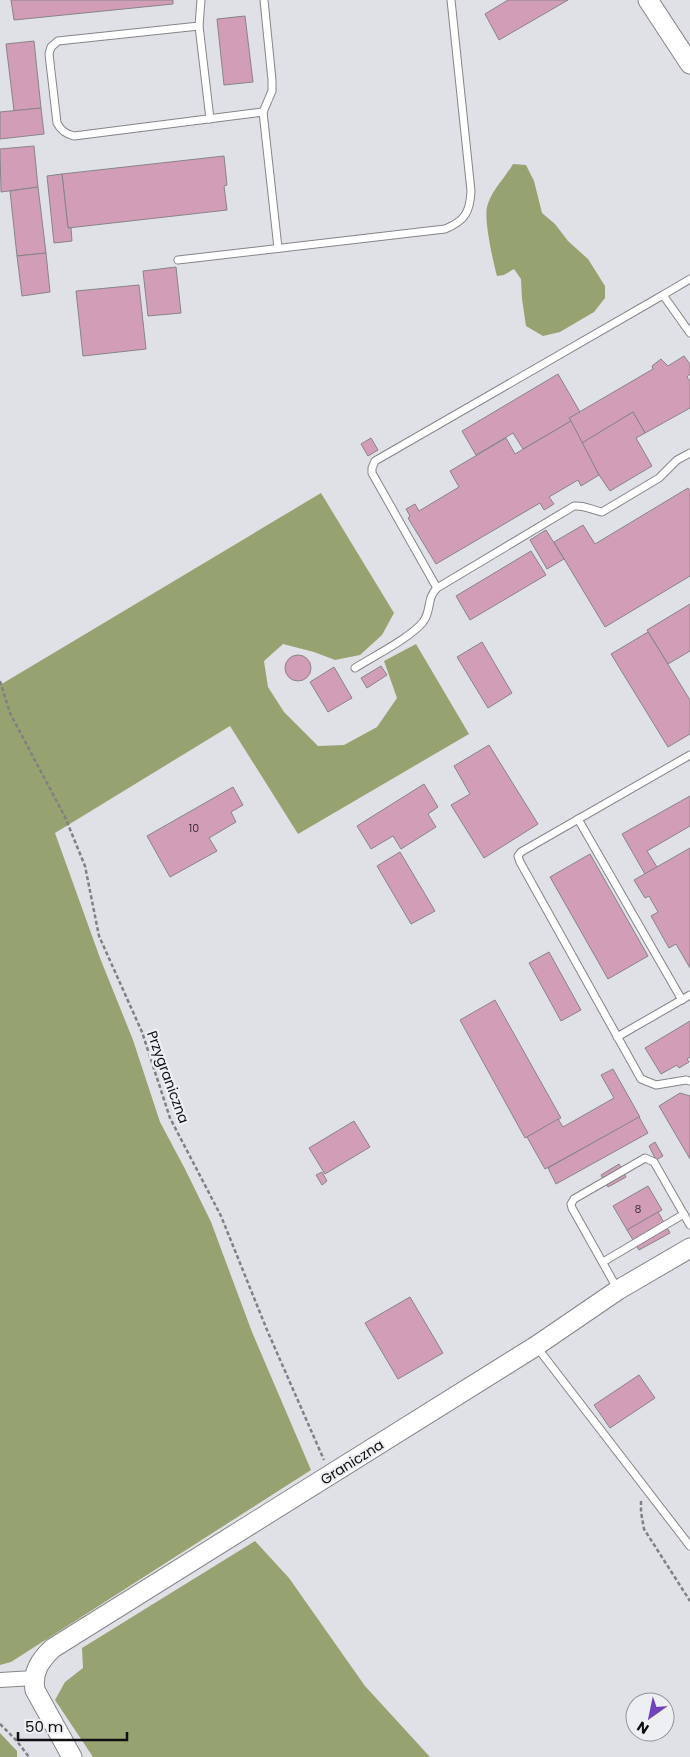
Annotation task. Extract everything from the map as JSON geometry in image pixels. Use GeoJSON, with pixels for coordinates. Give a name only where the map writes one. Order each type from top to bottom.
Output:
{"type":"FeatureCollection","features":[{"type":"Feature","properties":{"kind":"street"},"geometry":{"type":"LineString","coordinates":[[648,0],[690,64]]}},
{"type":"Feature","properties":{"kind":"street","name":"Graniczna"},"geometry":{"type":"LineString","coordinates":[[34,1684],[42,1659],[52,1648],[536,1346],[618,1290],[690,1248]]}},
{"type":"Feature","properties":{"kind":"street"},"geometry":{"type":"LineString","coordinates":[[0,1680],[34,1684],[72,1757]]}},
{"type":"Feature","properties":{"kind":"lane"},"geometry":{"type":"LineString","coordinates":[[201,0],[199,26],[210,119]]}},
{"type":"Feature","properties":{"kind":"lane"},"geometry":{"type":"LineString","coordinates":[[264,0],[272,91],[262,112],[278,248]]}},
{"type":"Feature","properties":{"kind":"lane"},"geometry":{"type":"LineString","coordinates":[[178,260],[445,228],[457,224],[465,215],[470,204],[471,191],[451,0]]}},
{"type":"Feature","properties":{"kind":"lane"},"geometry":{"type":"LineString","coordinates":[[199,26],[58,41],[51,47],[49,54],[57,123],[60,129],[66,134],[74,136],[262,112]]}},
{"type":"Feature","properties":{"kind":"lane"},"geometry":{"type":"LineString","coordinates":[[438,588],[372,473],[375,461],[690,279]]}},
{"type":"Feature","properties":{"kind":"lane"},"geometry":{"type":"LineString","coordinates":[[663,295],[690,333]]}},
{"type":"Feature","properties":{"kind":"lane"},"geometry":{"type":"LineString","coordinates":[[355,668],[416,630],[429,611],[431,594],[438,588],[574,506],[585,506],[602,512],[659,478],[677,460],[690,452]]}},
{"type":"Feature","properties":{"kind":"lane"},"geometry":{"type":"LineString","coordinates":[[690,755],[521,852],[518,856],[641,1079],[656,1085],[690,1081]]}},
{"type":"Feature","properties":{"kind":"lane"},"geometry":{"type":"LineString","coordinates":[[578,819],[682,1000]]}},
{"type":"Feature","properties":{"kind":"lane"},"geometry":{"type":"LineString","coordinates":[[617,1037],[690,995]]}},
{"type":"Feature","properties":{"kind":"lane"},"geometry":{"type":"LineString","coordinates":[[618,1290],[572,1208],[571,1204],[574,1199],[645,1158],[654,1162],[690,1225]]}},
{"type":"Feature","properties":{"kind":"lane"},"geometry":{"type":"LineString","coordinates":[[603,1262],[684,1214]]}},
{"type":"Feature","properties":{"kind":"lane"},"geometry":{"type":"LineString","coordinates":[[536,1346],[690,1546]]}},
{"type":"Feature","properties":{"kind":"path","name":"Przygraniczna"},"geometry":{"type":"LineString","coordinates":[[0,681],[10,713],[65,817],[85,866],[99,936],[142,1032],[170,1118],[221,1216],[267,1330],[330,1475]]}},
{"type":"Feature","properties":{"kind":"path"},"geometry":{"type":"LineString","coordinates":[[643,1484],[641,1512],[644,1529],[690,1601]]}},
{"type":"Feature","properties":{"kind":"path"},"geometry":{"type":"LineString","coordinates":[[0,1724],[30,1757]]}},
{"type":"Feature","properties":{"kind":"green space"},"geometry":{"type":"Polygon","coordinates":[[[513,164],[526,165],[534,181],[542,213],[588,259],[605,286],[605,298],[594,312],[560,332],[543,336],[526,326],[521,279],[514,269],[504,275],[497,276],[489,241],[487,207],[495,190],[513,164]]]}},
{"type":"Feature","properties":{"kind":"green space"},"geometry":{"type":"Polygon","coordinates":[[[321,493],[394,613],[382,635],[360,655],[335,660],[283,644],[264,661],[268,687],[284,712],[318,746],[344,745],[377,727],[397,698],[384,661],[416,644],[469,734],[298,834],[230,726],[55,833],[100,958],[133,1040],[160,1122],[211,1222],[252,1332],[311,1470],[11,1662],[0,1665],[0,685],[321,493]]]}},
{"type":"Feature","properties":{"kind":"green space"},"geometry":{"type":"Polygon","coordinates":[[[255,1541],[289,1578],[365,1686],[430,1757],[93,1757],[55,1700],[65,1682],[83,1668],[82,1648],[255,1541]]]}},
{"type":"Feature","properties":{"kind":"green space"},"geometry":{"type":"Polygon","coordinates":[[[0,1733],[17,1751],[17,1757],[0,1757],[0,1733]]]}},
{"type":"Feature","properties":{"kind":"building"},"geometry":{"type":"Polygon","coordinates":[[[11,0],[173,0],[173,4],[14,20],[11,0]]]}},
{"type":"Feature","properties":{"kind":"building"},"geometry":{"type":"Polygon","coordinates":[[[508,0],[568,0],[499,40],[485,14],[508,0]]]}},
{"type":"Feature","properties":{"kind":"building"},"geometry":{"type":"Polygon","coordinates":[[[245,16],[253,82],[224,85],[217,19],[245,16]]]}},
{"type":"Feature","properties":{"kind":"building"},"geometry":{"type":"Polygon","coordinates":[[[34,41],[41,108],[14,111],[6,44],[34,41]]]}},
{"type":"Feature","properties":{"kind":"building"},"geometry":{"type":"Polygon","coordinates":[[[41,108],[44,134],[0,139],[0,112],[41,108]]]}},
{"type":"Feature","properties":{"kind":"building"},"geometry":{"type":"Polygon","coordinates":[[[34,146],[38,187],[1,192],[0,149],[34,146]]]}},
{"type":"Feature","properties":{"kind":"building"},"geometry":{"type":"Polygon","coordinates":[[[224,156],[227,185],[224,186],[227,210],[68,228],[62,174],[224,156]]]}},
{"type":"Feature","properties":{"kind":"building"},"geometry":{"type":"Polygon","coordinates":[[[62,174],[68,228],[71,228],[72,241],[54,243],[47,176],[62,174]]]}},
{"type":"Feature","properties":{"kind":"building"},"geometry":{"type":"Polygon","coordinates":[[[38,187],[46,253],[17,256],[10,191],[38,187]]]}},
{"type":"Feature","properties":{"kind":"building"},"geometry":{"type":"Polygon","coordinates":[[[46,253],[50,292],[22,296],[17,256],[46,253]]]}},
{"type":"Feature","properties":{"kind":"building"},"geometry":{"type":"Polygon","coordinates":[[[176,267],[181,313],[148,316],[143,271],[176,267]]]}},
{"type":"Feature","properties":{"kind":"building"},"geometry":{"type":"Polygon","coordinates":[[[139,285],[146,349],[83,356],[76,291],[139,285]]]}},
{"type":"Feature","properties":{"kind":"building"},"geometry":{"type":"Polygon","coordinates":[[[684,356],[690,364],[690,374],[687,377],[690,381],[690,408],[645,433],[633,412],[582,443],[569,418],[653,369],[652,366],[661,359],[668,366],[684,356]]]}},
{"type":"Feature","properties":{"kind":"building"},"geometry":{"type":"Polygon","coordinates":[[[558,374],[580,412],[569,418],[571,421],[523,449],[513,433],[476,455],[462,431],[558,374]]]}},
{"type":"Feature","properties":{"kind":"building"},"geometry":{"type":"Polygon","coordinates":[[[633,412],[645,433],[636,438],[652,466],[610,491],[582,443],[633,412]]]}},
{"type":"Feature","properties":{"kind":"building"},"geometry":{"type":"Polygon","coordinates":[[[571,421],[599,475],[581,486],[578,480],[549,497],[554,504],[544,510],[540,503],[436,564],[408,518],[410,516],[406,509],[415,504],[419,511],[459,487],[450,471],[506,438],[515,454],[571,421]]]}},
{"type":"Feature","properties":{"kind":"building"},"geometry":{"type":"Polygon","coordinates":[[[371,438],[378,450],[368,456],[361,444],[371,438]]]}},
{"type":"Feature","properties":{"kind":"building"},"geometry":{"type":"Polygon","coordinates":[[[688,488],[690,491],[690,576],[605,627],[554,542],[583,525],[595,544],[688,488]]]}},
{"type":"Feature","properties":{"kind":"building"},"geometry":{"type":"Polygon","coordinates":[[[546,530],[564,559],[547,569],[530,540],[546,530]]]}},
{"type":"Feature","properties":{"kind":"building"},"geometry":{"type":"Polygon","coordinates":[[[531,551],[546,575],[470,620],[456,596],[531,551]]]}},
{"type":"Feature","properties":{"kind":"building"},"geometry":{"type":"Polygon","coordinates":[[[690,604],[690,651],[668,664],[647,630],[690,604]]]}},
{"type":"Feature","properties":{"kind":"building"},"geometry":{"type":"Polygon","coordinates":[[[648,632],[690,700],[690,734],[668,747],[611,654],[648,632]]]}},
{"type":"Feature","properties":{"kind":"building"},"geometry":{"type":"Polygon","coordinates":[[[482,642],[512,693],[488,708],[457,657],[482,642]]]}},
{"type":"Feature","properties":{"kind":"building"},"geometry":{"type":"Polygon","coordinates":[[[298,655],[307,659],[311,668],[307,677],[298,681],[289,677],[285,668],[289,659],[298,655]]]}},
{"type":"Feature","properties":{"kind":"building"},"geometry":{"type":"Polygon","coordinates":[[[381,666],[387,675],[367,688],[361,678],[381,666]]]}},
{"type":"Feature","properties":{"kind":"building"},"geometry":{"type":"Polygon","coordinates":[[[334,667],[352,698],[328,712],[310,682],[334,667]]]}},
{"type":"Feature","properties":{"kind":"building"},"geometry":{"type":"Polygon","coordinates":[[[489,745],[538,824],[484,858],[451,805],[470,794],[454,766],[489,745]]]}},
{"type":"Feature","properties":{"kind":"building"},"geometry":{"type":"Polygon","coordinates":[[[424,784],[438,807],[428,814],[436,827],[401,849],[393,836],[371,849],[357,826],[424,784]]]}},
{"type":"Feature","properties":{"kind":"building"},"geometry":{"type":"Polygon","coordinates":[[[233,787],[243,805],[231,812],[236,822],[209,838],[217,851],[170,877],[147,836],[233,787]]]}},
{"type":"Feature","properties":{"kind":"building"},"geometry":{"type":"Polygon","coordinates":[[[690,796],[690,826],[647,851],[657,867],[645,874],[622,834],[690,796]]]}},
{"type":"Feature","properties":{"kind":"building"},"geometry":{"type":"Polygon","coordinates":[[[690,848],[690,968],[676,944],[669,948],[651,916],[658,912],[649,896],[645,898],[634,880],[690,848]]]}},
{"type":"Feature","properties":{"kind":"building"},"geometry":{"type":"Polygon","coordinates":[[[400,852],[435,911],[411,924],[377,866],[400,852]]]}},
{"type":"Feature","properties":{"kind":"building"},"geometry":{"type":"Polygon","coordinates":[[[590,854],[648,956],[608,979],[550,877],[590,854]]]}},
{"type":"Feature","properties":{"kind":"building"},"geometry":{"type":"Polygon","coordinates":[[[549,952],[581,1010],[561,1021],[529,963],[549,952]]]}},
{"type":"Feature","properties":{"kind":"building"},"geometry":{"type":"Polygon","coordinates":[[[495,1000],[561,1118],[525,1138],[460,1020],[495,1000]]]}},
{"type":"Feature","properties":{"kind":"building"},"geometry":{"type":"Polygon","coordinates":[[[690,1021],[690,1057],[687,1059],[689,1062],[679,1068],[677,1065],[661,1074],[645,1048],[690,1021]]]}},
{"type":"Feature","properties":{"kind":"building"},"geometry":{"type":"Polygon","coordinates":[[[613,1069],[640,1117],[545,1169],[527,1137],[558,1119],[563,1127],[614,1098],[601,1075],[613,1069]]]}},
{"type":"Feature","properties":{"kind":"building"},"geometry":{"type":"Polygon","coordinates":[[[680,1093],[690,1096],[690,1159],[659,1106],[680,1093]]]}},
{"type":"Feature","properties":{"kind":"building"},"geometry":{"type":"Polygon","coordinates":[[[639,1117],[648,1133],[556,1184],[548,1168],[639,1117]]]}},
{"type":"Feature","properties":{"kind":"building"},"geometry":{"type":"Polygon","coordinates":[[[354,1121],[370,1147],[325,1174],[309,1148],[354,1121]]]}},
{"type":"Feature","properties":{"kind":"building"},"geometry":{"type":"Polygon","coordinates":[[[655,1142],[663,1156],[656,1160],[649,1146],[655,1142]]]}},
{"type":"Feature","properties":{"kind":"building"},"geometry":{"type":"Polygon","coordinates":[[[619,1164],[626,1177],[608,1187],[601,1175],[619,1164]]]}},
{"type":"Feature","properties":{"kind":"building"},"geometry":{"type":"Polygon","coordinates":[[[322,1172],[327,1181],[322,1185],[316,1175],[322,1172]]]}},
{"type":"Feature","properties":{"kind":"building"},"geometry":{"type":"Polygon","coordinates":[[[648,1186],[662,1210],[627,1230],[613,1206],[648,1186]]]}},
{"type":"Feature","properties":{"kind":"building"},"geometry":{"type":"Polygon","coordinates":[[[658,1212],[670,1233],[639,1250],[627,1230],[658,1212]]]}},
{"type":"Feature","properties":{"kind":"building"},"geometry":{"type":"Polygon","coordinates":[[[410,1297],[443,1353],[398,1379],[365,1323],[410,1297]]]}},
{"type":"Feature","properties":{"kind":"building"},"geometry":{"type":"Polygon","coordinates":[[[639,1375],[655,1398],[610,1428],[594,1405],[639,1375]]]}}]}
